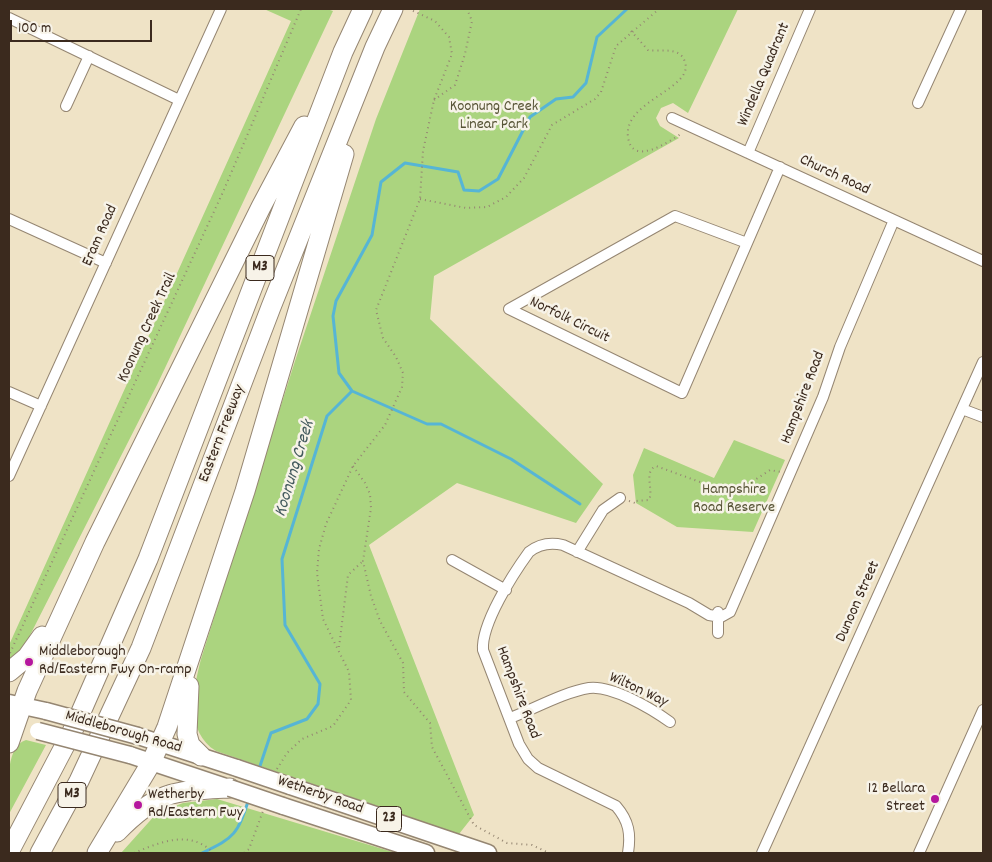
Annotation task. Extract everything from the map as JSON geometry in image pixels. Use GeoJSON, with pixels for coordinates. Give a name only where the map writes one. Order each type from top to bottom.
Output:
{"type":"FeatureCollection","features":[{"type":"Feature","properties":{"kind":"highway","name":"Eastern Freeway"},"geometry":{"type":"LineString","coordinates":[[9,852],[74,728],[148,559],[343,52],[363,9]]}},
{"type":"Feature","properties":{"kind":"highway","name":"Eastern Freeway"},"geometry":{"type":"LineString","coordinates":[[40,853],[79,781],[141,648],[272,307],[375,47],[393,9]]}},
{"type":"Feature","properties":{"kind":"highway"},"geometry":{"type":"LineString","coordinates":[[98,853],[151,763],[160,743],[200,628],[245,491],[375,47]]}},
{"type":"Feature","properties":{"kind":"highway"},"geometry":{"type":"LineString","coordinates":[[11,732],[16,705],[27,691],[65,605],[261,207],[343,52]]}},
{"type":"Feature","properties":{"kind":"highway"},"geometry":{"type":"LineString","coordinates":[[9,672],[27,657],[65,605]]}},
{"type":"Feature","properties":{"kind":"highway"},"geometry":{"type":"LineString","coordinates":[[200,628],[186,704],[187,734],[190,745],[201,756]]}},
{"type":"Feature","properties":{"kind":"highway"},"geometry":{"type":"LineString","coordinates":[[98,853],[139,812],[166,795],[177,791],[230,788]]}},
{"type":"Feature","properties":{"kind":"main road","name":"Middleborough Road"},"geometry":{"type":"LineString","coordinates":[[16,705],[46,711],[138,736],[237,768]]}},
{"type":"Feature","properties":{"kind":"main road","name":"Middleborough Road"},"geometry":{"type":"LineString","coordinates":[[11,732],[38,731],[130,755],[230,788]]}},
{"type":"Feature","properties":{"kind":"main road","name":"Wetherby Road"},"geometry":{"type":"LineString","coordinates":[[237,768],[488,853]]}},
{"type":"Feature","properties":{"kind":"main road","name":"Wetherby Road"},"geometry":{"type":"LineString","coordinates":[[230,788],[426,853]]}},
{"type":"Feature","properties":{"kind":"street","name":"Eram Road"},"geometry":{"type":"LineString","coordinates":[[9,476],[221,9]]}},
{"type":"Feature","properties":{"kind":"street","name":"Windella Quadrant"},"geometry":{"type":"LineString","coordinates":[[748,153],[810,9]]}},
{"type":"Feature","properties":{"kind":"street"},"geometry":{"type":"LineString","coordinates":[[918,103],[961,9]]}},
{"type":"Feature","properties":{"kind":"street"},"geometry":{"type":"LineString","coordinates":[[9,18],[179,100]]}},
{"type":"Feature","properties":{"kind":"street"},"geometry":{"type":"LineString","coordinates":[[66,106],[89,56]]}},
{"type":"Feature","properties":{"kind":"street","name":"Church Road"},"geometry":{"type":"LineString","coordinates":[[672,118],[983,260]]}},
{"type":"Feature","properties":{"kind":"street","name":"Norfolk Circuit"},"geometry":{"type":"LineString","coordinates":[[747,243],[675,216],[509,309],[682,393],[780,167]]}},
{"type":"Feature","properties":{"kind":"street"},"geometry":{"type":"LineString","coordinates":[[9,219],[106,263]]}},
{"type":"Feature","properties":{"kind":"street","name":"Hampshire Road"},"geometry":{"type":"LineString","coordinates":[[628,853],[629,829],[622,813],[610,802],[532,764],[524,752],[485,658],[483,645],[488,621],[526,557],[536,547],[554,543],[688,603],[718,614],[726,607],[740,586],[823,397],[840,348],[894,220]]}},
{"type":"Feature","properties":{"kind":"street","name":"Dunoon Street"},"geometry":{"type":"LineString","coordinates":[[762,853],[983,362]]}},
{"type":"Feature","properties":{"kind":"street"},"geometry":{"type":"LineString","coordinates":[[9,392],[41,406]]}},
{"type":"Feature","properties":{"kind":"street"},"geometry":{"type":"LineString","coordinates":[[963,406],[983,413]]}},
{"type":"Feature","properties":{"kind":"street"},"geometry":{"type":"LineString","coordinates":[[963,406],[983,417]]}},
{"type":"Feature","properties":{"kind":"street"},"geometry":{"type":"LineString","coordinates":[[577,552],[604,510],[620,498]]}},
{"type":"Feature","properties":{"kind":"street"},"geometry":{"type":"LineString","coordinates":[[452,560],[506,590]]}},
{"type":"Feature","properties":{"kind":"street"},"geometry":{"type":"LineString","coordinates":[[718,614],[718,633]]}},
{"type":"Feature","properties":{"kind":"street","name":"Wilton Way"},"geometry":{"type":"LineString","coordinates":[[510,718],[580,690],[596,688],[619,695],[670,722]]}},
{"type":"Feature","properties":{"kind":"street"},"geometry":{"type":"LineString","coordinates":[[919,853],[983,710]]}},
{"type":"Feature","properties":{"kind":"path","name":"Koonung Creek Trail"},"geometry":{"type":"LineString","coordinates":[[9,655],[223,192],[301,9]]}},
{"type":"Feature","properties":{"kind":"path"},"geometry":{"type":"LineString","coordinates":[[276,772],[287,752],[302,739],[333,726],[351,700],[349,672],[339,648],[323,619],[317,573],[320,549],[326,524],[353,466],[389,417],[402,387],[403,373],[384,338],[376,310],[420,199],[423,151],[434,100],[452,54],[449,37],[435,21],[409,9]]}},
{"type":"Feature","properties":{"kind":"path"},"geometry":{"type":"LineString","coordinates":[[434,100],[455,85],[465,54],[472,21],[467,9]]}},
{"type":"Feature","properties":{"kind":"path"},"geometry":{"type":"LineString","coordinates":[[420,199],[466,208],[487,207],[506,197],[524,178],[552,125],[595,99],[601,92],[616,46],[630,31],[658,9]]}},
{"type":"Feature","properties":{"kind":"path"},"geometry":{"type":"LineString","coordinates":[[630,31],[648,50],[674,50],[682,57],[686,70],[679,81],[656,95],[640,110],[627,130],[629,142],[635,149],[644,152],[652,150],[684,131],[687,125]]}},
{"type":"Feature","properties":{"kind":"path"},"geometry":{"type":"LineString","coordinates":[[353,466],[370,494],[371,508],[363,561],[371,596],[380,621],[403,663],[404,692],[430,723],[432,747],[474,825],[507,843],[532,845],[549,853]]}},
{"type":"Feature","properties":{"kind":"path"},"geometry":{"type":"LineString","coordinates":[[620,498],[635,503],[635,501],[649,500],[651,490],[649,474],[651,469],[656,466],[711,486],[747,485],[770,470],[781,472]]}},
{"type":"Feature","properties":{"kind":"path"},"geometry":{"type":"LineString","coordinates":[[339,648],[348,575],[363,561]]}},
{"type":"Feature","properties":{"kind":"path"},"geometry":{"type":"LineString","coordinates":[[244,853],[249,849],[263,810]]}},
{"type":"Feature","properties":{"kind":"path"},"geometry":{"type":"LineString","coordinates":[[134,853],[165,840],[182,839],[206,846],[213,853]]}},
{"type":"Feature","properties":{"kind":"green space"},"geometry":{"type":"Polygon","coordinates":[[[264,9],[327,9],[333,11],[157,385],[21,653],[9,663],[9,645],[291,21],[264,9]]]}},
{"type":"Feature","properties":{"kind":"green space","name":"Koonung Creek Linear Park"},"geometry":{"type":"Polygon","coordinates":[[[420,9],[738,9],[688,113],[673,103],[661,108],[656,118],[660,126],[679,138],[434,276],[430,319],[603,484],[576,523],[457,483],[369,545],[474,815],[459,834],[216,751],[206,743],[199,733],[194,710],[194,697],[201,659],[295,361],[376,119],[420,9]]]}},
{"type":"Feature","properties":{"kind":"green space","name":"Hampshire Road Reserve"},"geometry":{"type":"Polygon","coordinates":[[[734,440],[785,460],[753,532],[677,527],[636,503],[633,475],[644,448],[714,478],[734,440]]]}},
{"type":"Feature","properties":{"kind":"green space"},"geometry":{"type":"Polygon","coordinates":[[[26,740],[46,745],[9,814],[8,784],[11,761],[19,744],[26,740]]]}},
{"type":"Feature","properties":{"kind":"green space"},"geometry":{"type":"Polygon","coordinates":[[[217,799],[396,853],[121,853],[157,813],[183,803],[217,799]]]}},
{"type":"Feature","properties":{"kind":"waterway","name":"Koonung Creek"},"geometry":{"type":"LineString","coordinates":[[259,769],[271,733],[307,719],[318,704],[320,684],[285,625],[282,559],[327,416],[352,391],[339,373],[333,316],[336,301],[372,235],[381,182],[405,163],[458,172],[464,190],[479,191],[498,179],[530,117],[556,99],[573,97],[586,83],[597,37],[627,9]]}},
{"type":"Feature","properties":{"kind":"waterway"},"geometry":{"type":"LineString","coordinates":[[352,391],[427,424],[441,424],[511,459],[580,504]]}},
{"type":"Feature","properties":{"kind":"waterway","name":"Koonung Creek"},"geometry":{"type":"LineString","coordinates":[[202,853],[222,843],[234,833],[249,799]]}},
{"type":"Feature","properties":{"kind":"place","name":"Middleborough Rd/Eastern Fwy On-ramp"},"geometry":{"type":"Point","coordinates":[29,662]}},
{"type":"Feature","properties":{"kind":"place","name":"12 Bellara Street"},"geometry":{"type":"Point","coordinates":[935,799]}},
{"type":"Feature","properties":{"kind":"place","name":"Wetherby Rd/Eastern Fwy"},"geometry":{"type":"Point","coordinates":[138,805]}}]}
